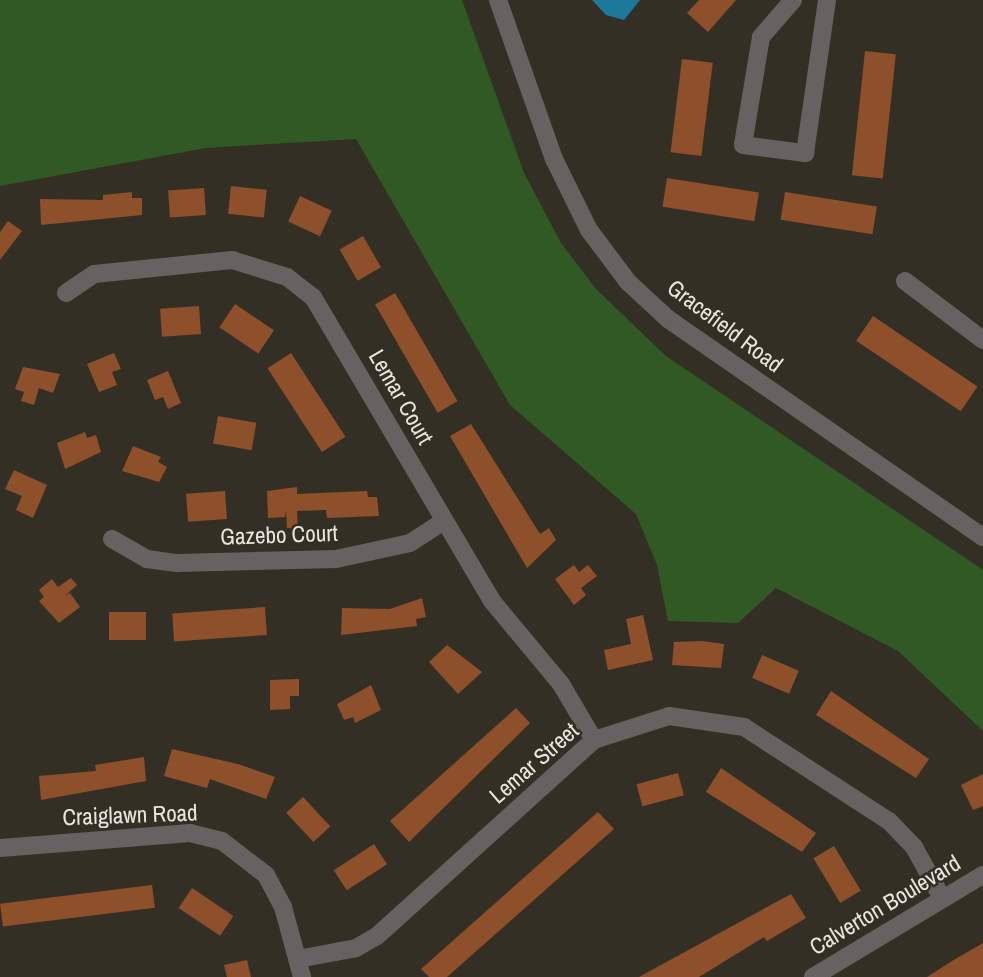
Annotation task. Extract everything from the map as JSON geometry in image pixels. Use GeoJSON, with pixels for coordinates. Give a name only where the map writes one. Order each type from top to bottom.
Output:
{"type":"FeatureCollection","features":[{"type":"Feature","properties":{"kind":"street","name":"Gracefield Road"},"geometry":{"type":"LineString","coordinates":[[498,0],[554,159],[589,230],[628,282],[668,319],[983,537]]}},
{"type":"Feature","properties":{"kind":"street"},"geometry":{"type":"LineString","coordinates":[[793,0],[761,37],[743,145],[805,153],[827,0]]}},
{"type":"Feature","properties":{"kind":"street","name":"Lemar Court"},"geometry":{"type":"LineString","coordinates":[[66,293],[94,274],[145,264],[232,260],[287,277],[321,309],[492,601],[561,684],[594,740]]}},
{"type":"Feature","properties":{"kind":"street"},"geometry":{"type":"LineString","coordinates":[[905,282],[983,340]]}},
{"type":"Feature","properties":{"kind":"street","name":"Gazebo Court"},"geometry":{"type":"LineString","coordinates":[[112,539],[147,559],[177,563],[336,559],[410,543],[444,521]]}},
{"type":"Feature","properties":{"kind":"street","name":"Lemar Street"},"geometry":{"type":"LineString","coordinates":[[298,959],[356,947],[377,936],[594,740],[669,716],[744,727],[889,821],[914,847],[942,898]]}},
{"type":"Feature","properties":{"kind":"street","name":"Craiglawn Road"},"geometry":{"type":"LineString","coordinates":[[0,848],[190,833],[222,841],[266,875],[298,959],[302,977]]}},
{"type":"Feature","properties":{"kind":"street","name":"Calverton Boulevard"},"geometry":{"type":"LineString","coordinates":[[813,977],[983,875]]}},
{"type":"Feature","properties":{"kind":"green space"},"geometry":{"type":"Polygon","coordinates":[[[0,0],[462,0],[524,173],[561,243],[596,289],[666,356],[983,570],[983,731],[898,651],[776,588],[738,623],[668,621],[657,565],[636,514],[510,405],[356,139],[206,148],[0,186],[0,0]]]}},
{"type":"Feature","properties":{"kind":"water"},"geometry":{"type":"Polygon","coordinates":[[[592,0],[640,0],[624,20],[606,15],[592,0]]]}},
{"type":"Feature","properties":{"kind":"building"},"geometry":{"type":"Polygon","coordinates":[[[699,0],[736,0],[708,32],[687,13],[699,0]]]}},
{"type":"Feature","properties":{"kind":"building"},"geometry":{"type":"Polygon","coordinates":[[[865,51],[896,54],[883,179],[852,175],[865,51]]]}},
{"type":"Feature","properties":{"kind":"building"},"geometry":{"type":"Polygon","coordinates":[[[682,59],[713,63],[701,156],[671,152],[682,59]]]}},
{"type":"Feature","properties":{"kind":"building"},"geometry":{"type":"Polygon","coordinates":[[[667,178],[759,193],[754,221],[662,207],[667,178]]]}},
{"type":"Feature","properties":{"kind":"building"},"geometry":{"type":"Polygon","coordinates":[[[231,186],[267,190],[264,218],[228,214],[231,186]]]}},
{"type":"Feature","properties":{"kind":"building"},"geometry":{"type":"Polygon","coordinates":[[[204,188],[206,215],[170,217],[168,191],[204,188]]]}},
{"type":"Feature","properties":{"kind":"building"},"geometry":{"type":"Polygon","coordinates":[[[132,192],[132,198],[142,198],[142,215],[41,225],[40,199],[103,200],[103,195],[132,192]]]}},
{"type":"Feature","properties":{"kind":"building"},"geometry":{"type":"Polygon","coordinates":[[[785,192],[877,207],[872,234],[781,220],[785,192]]]}},
{"type":"Feature","properties":{"kind":"building"},"geometry":{"type":"Polygon","coordinates":[[[300,196],[332,211],[320,236],[288,221],[300,196]]]}},
{"type":"Feature","properties":{"kind":"building"},"geometry":{"type":"Polygon","coordinates":[[[8,221],[22,231],[0,260],[0,232],[8,221]]]}},
{"type":"Feature","properties":{"kind":"building"},"geometry":{"type":"Polygon","coordinates":[[[363,236],[381,267],[358,281],[340,250],[363,236]]]}},
{"type":"Feature","properties":{"kind":"building"},"geometry":{"type":"Polygon","coordinates":[[[395,293],[458,401],[438,413],[375,304],[395,293]]]}},
{"type":"Feature","properties":{"kind":"building"},"geometry":{"type":"Polygon","coordinates":[[[235,304],[274,330],[258,353],[219,327],[235,304]]]}},
{"type":"Feature","properties":{"kind":"building"},"geometry":{"type":"Polygon","coordinates":[[[199,306],[201,334],[162,337],[160,309],[199,306]]]}},
{"type":"Feature","properties":{"kind":"building"},"geometry":{"type":"Polygon","coordinates":[[[873,316],[977,386],[961,411],[856,341],[873,316]]]}},
{"type":"Feature","properties":{"kind":"building"},"geometry":{"type":"Polygon","coordinates":[[[114,353],[121,369],[112,372],[117,385],[99,392],[87,364],[114,353]]]}},
{"type":"Feature","properties":{"kind":"building"},"geometry":{"type":"Polygon","coordinates":[[[291,353],[345,437],[322,452],[268,368],[291,353]]]}},
{"type":"Feature","properties":{"kind":"building"},"geometry":{"type":"Polygon","coordinates":[[[23,367],[60,374],[53,393],[39,388],[34,405],[21,401],[24,392],[15,389],[23,367]]]}},
{"type":"Feature","properties":{"kind":"building"},"geometry":{"type":"Polygon","coordinates":[[[168,371],[181,403],[168,409],[163,397],[155,400],[147,380],[168,371]]]}},
{"type":"Feature","properties":{"kind":"building"},"geometry":{"type":"Polygon","coordinates":[[[218,416],[256,423],[252,450],[213,444],[218,416]]]}},
{"type":"Feature","properties":{"kind":"building"},"geometry":{"type":"Polygon","coordinates":[[[471,424],[540,534],[549,528],[556,540],[527,568],[450,436],[471,424]]]}},
{"type":"Feature","properties":{"kind":"building"},"geometry":{"type":"Polygon","coordinates":[[[85,432],[87,438],[96,435],[101,452],[65,469],[57,443],[85,432]]]}},
{"type":"Feature","properties":{"kind":"building"},"geometry":{"type":"Polygon","coordinates":[[[133,446],[161,457],[158,462],[167,467],[159,482],[122,471],[133,446]]]}},
{"type":"Feature","properties":{"kind":"building"},"geometry":{"type":"Polygon","coordinates":[[[14,470],[47,485],[33,518],[16,510],[22,496],[5,489],[14,470]]]}},
{"type":"Feature","properties":{"kind":"building"},"geometry":{"type":"Polygon","coordinates":[[[297,487],[297,494],[367,491],[368,497],[377,497],[379,516],[327,518],[326,510],[297,511],[298,528],[287,528],[286,511],[285,517],[268,518],[267,491],[297,487]]]}},
{"type":"Feature","properties":{"kind":"building"},"geometry":{"type":"Polygon","coordinates":[[[225,491],[227,519],[188,522],[186,494],[225,491]]]}},
{"type":"Feature","properties":{"kind":"building"},"geometry":{"type":"Polygon","coordinates":[[[574,565],[579,572],[588,565],[597,576],[581,588],[586,595],[574,605],[555,579],[574,565]]]}},
{"type":"Feature","properties":{"kind":"building"},"geometry":{"type":"Polygon","coordinates":[[[71,578],[77,585],[65,596],[70,593],[80,607],[59,623],[39,601],[44,597],[39,590],[52,579],[58,587],[71,578]]]}},
{"type":"Feature","properties":{"kind":"building"},"geometry":{"type":"Polygon","coordinates":[[[422,598],[426,617],[416,619],[417,626],[341,635],[342,608],[390,609],[422,598]]]}},
{"type":"Feature","properties":{"kind":"building"},"geometry":{"type":"Polygon","coordinates":[[[265,607],[267,635],[174,641],[172,613],[265,607]]]}},
{"type":"Feature","properties":{"kind":"building"},"geometry":{"type":"Polygon","coordinates":[[[109,612],[146,612],[146,640],[109,640],[109,612]]]}},
{"type":"Feature","properties":{"kind":"building"},"geometry":{"type":"Polygon","coordinates":[[[643,615],[653,660],[608,670],[604,650],[631,644],[626,619],[643,615]]]}},
{"type":"Feature","properties":{"kind":"building"},"geometry":{"type":"Polygon","coordinates":[[[702,641],[724,644],[721,668],[672,665],[674,642],[702,641]]]}},
{"type":"Feature","properties":{"kind":"building"},"geometry":{"type":"Polygon","coordinates":[[[447,645],[482,672],[458,694],[429,662],[447,645]]]}},
{"type":"Feature","properties":{"kind":"building"},"geometry":{"type":"Polygon","coordinates":[[[762,655],[799,671],[789,694],[752,678],[762,655]]]}},
{"type":"Feature","properties":{"kind":"building"},"geometry":{"type":"Polygon","coordinates":[[[299,679],[299,696],[290,696],[290,709],[270,710],[270,680],[299,679]]]}},
{"type":"Feature","properties":{"kind":"building"},"geometry":{"type":"Polygon","coordinates":[[[371,685],[381,710],[355,723],[353,717],[344,720],[337,704],[371,685]]]}},
{"type":"Feature","properties":{"kind":"building"},"geometry":{"type":"Polygon","coordinates":[[[831,691],[929,759],[916,778],[816,715],[831,691]]]}},
{"type":"Feature","properties":{"kind":"building"},"geometry":{"type":"Polygon","coordinates":[[[516,708],[530,723],[409,842],[390,821],[516,708]]]}},
{"type":"Feature","properties":{"kind":"building"},"geometry":{"type":"Polygon","coordinates":[[[172,749],[238,764],[275,777],[266,799],[210,779],[207,788],[164,776],[172,749]]]}},
{"type":"Feature","properties":{"kind":"building"},"geometry":{"type":"Polygon","coordinates":[[[144,757],[146,781],[41,800],[39,776],[96,771],[95,765],[144,757]]]}},
{"type":"Feature","properties":{"kind":"building"},"geometry":{"type":"Polygon","coordinates":[[[721,768],[816,833],[802,852],[706,792],[721,768]]]}},
{"type":"Feature","properties":{"kind":"building"},"geometry":{"type":"Polygon","coordinates":[[[678,773],[684,795],[642,806],[636,784],[678,773]]]}},
{"type":"Feature","properties":{"kind":"building"},"geometry":{"type":"Polygon","coordinates":[[[983,774],[983,806],[973,810],[961,785],[983,774]]]}},
{"type":"Feature","properties":{"kind":"building"},"geometry":{"type":"Polygon","coordinates":[[[303,797],[330,826],[313,842],[286,813],[303,797]]]}},
{"type":"Feature","properties":{"kind":"building"},"geometry":{"type":"Polygon","coordinates":[[[598,812],[614,829],[447,977],[429,977],[421,969],[598,812]]]}},
{"type":"Feature","properties":{"kind":"building"},"geometry":{"type":"Polygon","coordinates":[[[374,844],[387,864],[347,890],[334,870],[374,844]]]}},
{"type":"Feature","properties":{"kind":"building"},"geometry":{"type":"Polygon","coordinates":[[[834,846],[861,891],[840,903],[813,858],[834,846]]]}},
{"type":"Feature","properties":{"kind":"building"},"geometry":{"type":"Polygon","coordinates":[[[152,885],[155,908],[3,926],[0,904],[152,885]]]}},
{"type":"Feature","properties":{"kind":"building"},"geometry":{"type":"Polygon","coordinates":[[[192,888],[233,916],[220,936],[179,908],[192,888]]]}},
{"type":"Feature","properties":{"kind":"building"},"geometry":{"type":"Polygon","coordinates":[[[791,894],[806,918],[767,941],[764,937],[699,977],[639,977],[791,894]]]}},
{"type":"Feature","properties":{"kind":"building"},"geometry":{"type":"Polygon","coordinates":[[[983,943],[983,977],[927,977],[952,961],[983,943]]]}},
{"type":"Feature","properties":{"kind":"building"},"geometry":{"type":"Polygon","coordinates":[[[247,960],[251,977],[227,977],[224,965],[247,960]]]}}]}
